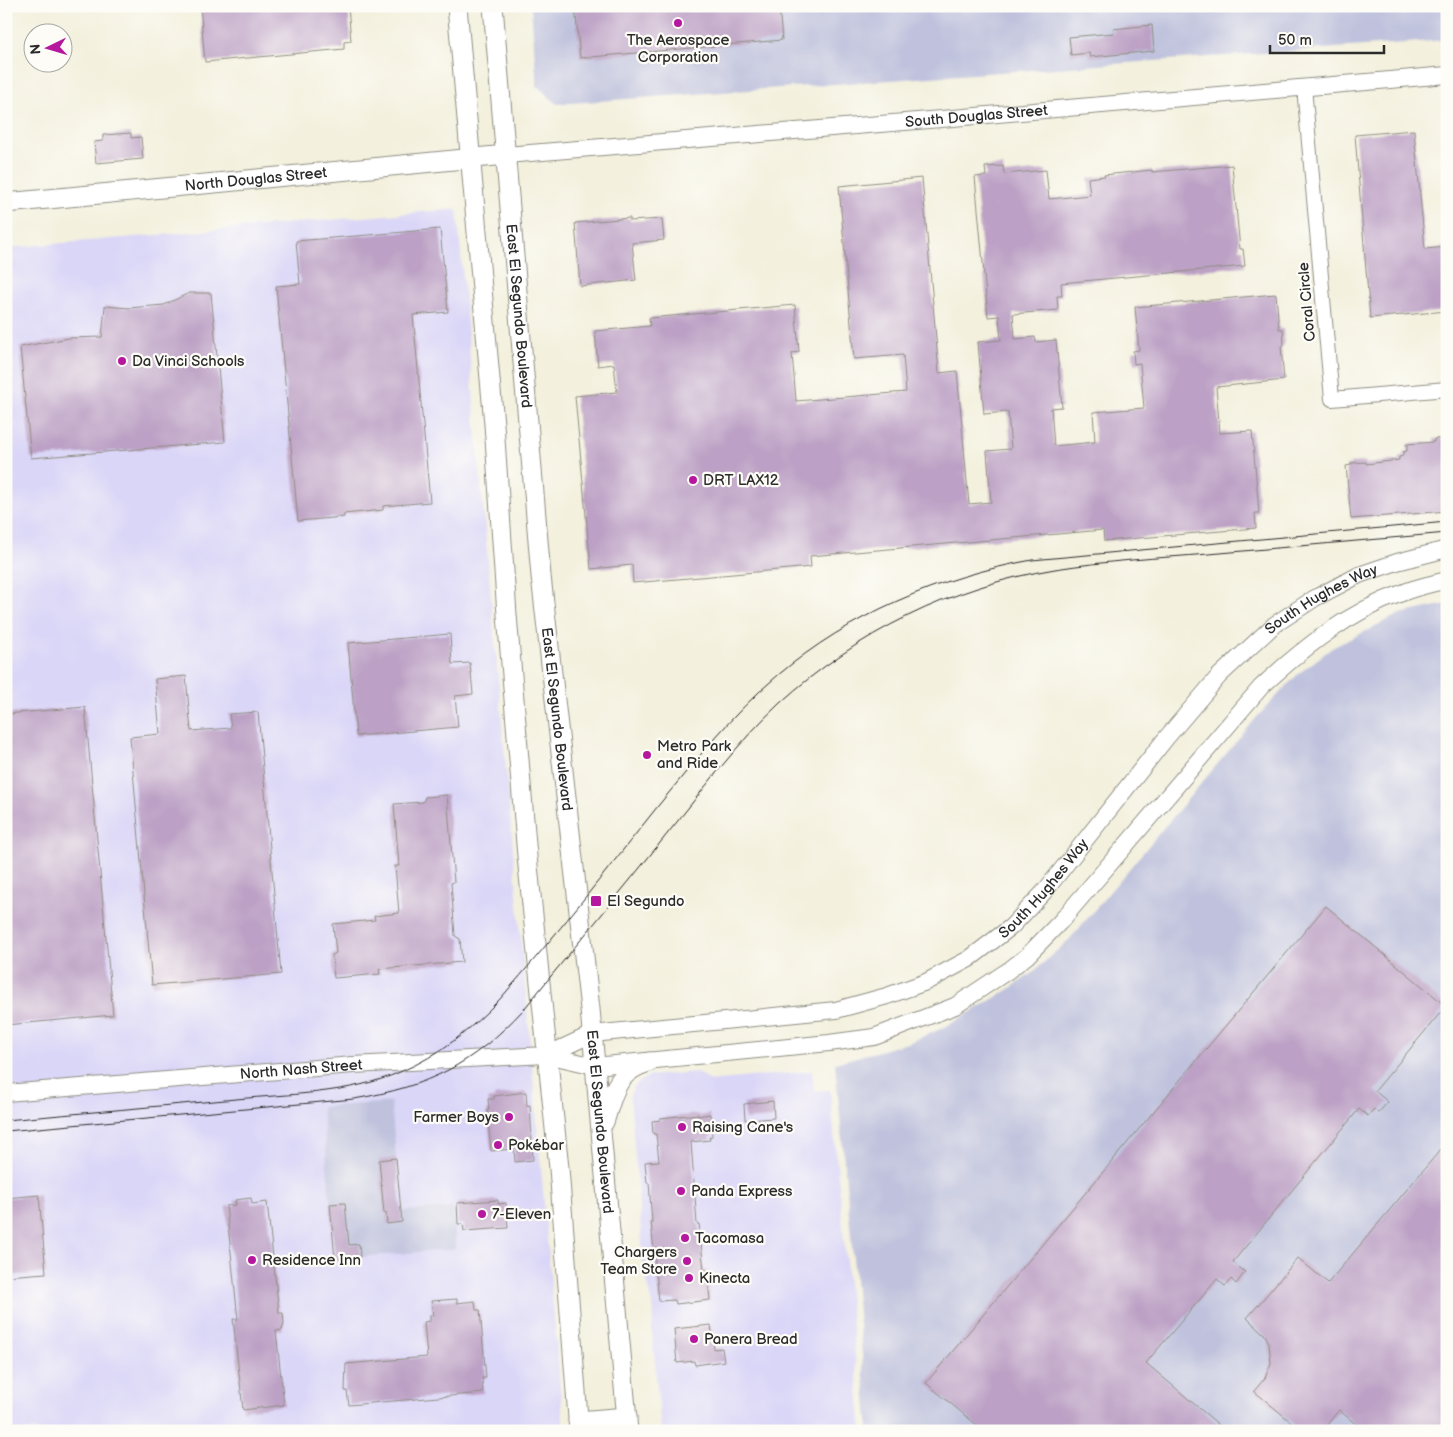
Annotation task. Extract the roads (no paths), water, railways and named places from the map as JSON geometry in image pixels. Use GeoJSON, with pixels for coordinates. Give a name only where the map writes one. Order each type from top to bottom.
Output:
{"type":"FeatureCollection","features":[{"type":"Feature","properties":{"kind":"main road"},"geometry":{"type":"LineString","coordinates":[[457,6],[494,424],[507,615],[527,856],[559,1168],[579,1426],[627,1424]]}},
{"type":"Feature","properties":{"kind":"main road","name":"East El Segundo Boulevard"},"geometry":{"type":"LineString","coordinates":[[493,6],[541,576],[592,1034],[627,1424]]}},
{"type":"Feature","properties":{"kind":"main road","name":"North Douglas Street"},"geometry":{"type":"LineString","coordinates":[[6,203],[506,155]]}},
{"type":"Feature","properties":{"kind":"main road"},"geometry":{"type":"LineString","coordinates":[[601,1132],[613,1090],[630,1071],[638,1065],[649,1062]]}},
{"type":"Feature","properties":{"kind":"street","name":"South Douglas Street"},"geometry":{"type":"LineString","coordinates":[[506,155],[1447,75]]}},
{"type":"Feature","properties":{"kind":"street","name":"Coral Circle"},"geometry":{"type":"LineString","coordinates":[[1304,87],[1332,399],[1447,389]]}},
{"type":"Feature","properties":{"kind":"street","name":"South Hughes Way"},"geometry":{"type":"LineString","coordinates":[[547,1055],[592,1034],[836,1010],[887,996],[926,982],[969,959],[1011,928],[1044,892],[1167,737],[1212,684],[1274,625],[1315,598],[1359,575],[1397,562],[1447,549]]}},
{"type":"Feature","properties":{"kind":"street","name":"South Hughes Way"},"geometry":{"type":"LineString","coordinates":[[595,1066],[649,1062],[874,1037],[955,1006],[1027,956],[1054,928],[1261,687],[1294,656],[1366,609],[1402,593],[1447,580]]}},
{"type":"Feature","properties":{"kind":"street","name":"North Nash Street"},"geometry":{"type":"LineString","coordinates":[[6,1093],[352,1065],[547,1055],[595,1066]]}},
{"type":"Feature","properties":{"kind":"tram line"},"geometry":{"type":"LineString","coordinates":[[6,1120],[320,1092],[361,1085],[381,1079],[428,1058],[454,1041],[500,999],[686,772],[745,706],[777,676],[805,654],[835,634],[897,601],[963,577],[997,567],[1032,560],[1447,522]]}},
{"type":"Feature","properties":{"kind":"tram line"},"geometry":{"type":"LineString","coordinates":[[6,1131],[354,1099],[405,1087],[427,1080],[448,1070],[486,1045],[524,1009],[722,766],[780,703],[841,655],[874,634],[943,600],[979,587],[1017,577],[1074,566],[1447,533]]}},
{"type":"Feature","properties":{"kind":"place","name":"The Aerospace Corporation"},"geometry":{"type":"Point","coordinates":[678,23]}},
{"type":"Feature","properties":{"kind":"place","name":"Da Vinci Schools"},"geometry":{"type":"Point","coordinates":[122,361]}},
{"type":"Feature","properties":{"kind":"place","name":"DRT LAX12"},"geometry":{"type":"Point","coordinates":[693,480]}},
{"type":"Feature","properties":{"kind":"place","name":"Metro Park and Ride"},"geometry":{"type":"Point","coordinates":[647,755]}},
{"type":"Feature","properties":{"kind":"place","name":"El Segundo"},"geometry":{"type":"Point","coordinates":[596,901]}},
{"type":"Feature","properties":{"kind":"place","name":"Farmer Boys"},"geometry":{"type":"Point","coordinates":[509,1117]}},
{"type":"Feature","properties":{"kind":"place","name":"Raising Cane's"},"geometry":{"type":"Point","coordinates":[682,1127]}},
{"type":"Feature","properties":{"kind":"place","name":"Pokébar"},"geometry":{"type":"Point","coordinates":[498,1145]}},
{"type":"Feature","properties":{"kind":"place","name":"Panda Express"},"geometry":{"type":"Point","coordinates":[681,1191]}},
{"type":"Feature","properties":{"kind":"place","name":"7-Eleven"},"geometry":{"type":"Point","coordinates":[482,1214]}},
{"type":"Feature","properties":{"kind":"place","name":"Tacomasa"},"geometry":{"type":"Point","coordinates":[685,1238]}},
{"type":"Feature","properties":{"kind":"place","name":"Residence Inn"},"geometry":{"type":"Point","coordinates":[252,1260]}},
{"type":"Feature","properties":{"kind":"place","name":"Chargers Team Store"},"geometry":{"type":"Point","coordinates":[687,1261]}},
{"type":"Feature","properties":{"kind":"place","name":"Kinecta"},"geometry":{"type":"Point","coordinates":[689,1278]}},
{"type":"Feature","properties":{"kind":"place","name":"Panera Bread"},"geometry":{"type":"Point","coordinates":[694,1339]}}]}
